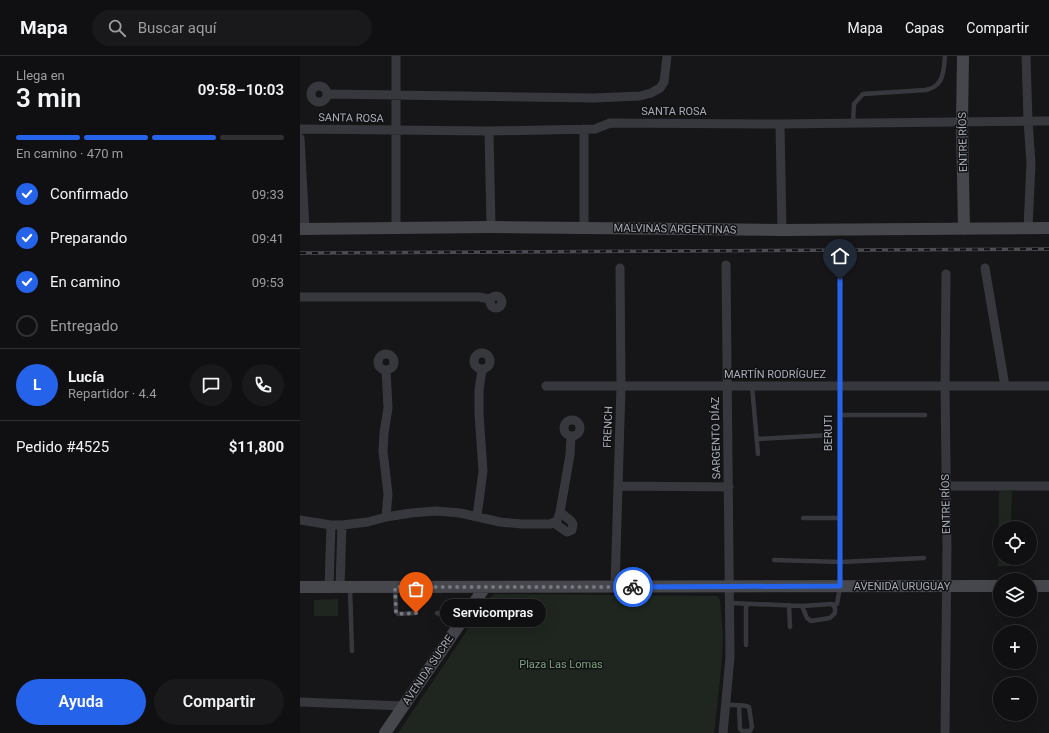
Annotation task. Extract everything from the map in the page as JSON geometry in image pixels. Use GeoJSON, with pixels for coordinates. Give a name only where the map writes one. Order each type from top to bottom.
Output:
{"type":"FeatureCollection","features":[{"type":"Feature","properties":{"kind":"street"},"geometry":{"type":"LineString","coordinates":[[396,56],[396,229]]}},
{"type":"Feature","properties":{"kind":"street"},"geometry":{"type":"LineString","coordinates":[[328,94],[594,98],[640,96],[652,93],[660,88],[664,82],[666,73],[667,56]]}},
{"type":"Feature","properties":{"kind":"street","name":"ENTRE RÍOS"},"geometry":{"type":"LineString","coordinates":[[963,56],[962,123],[964,229]]}},
{"type":"Feature","properties":{"kind":"street"},"geometry":{"type":"LineString","coordinates":[[1026,56],[1031,163],[1028,228]]}},
{"type":"Feature","properties":{"kind":"street","name":"SANTA ROSA"},"geometry":{"type":"LineString","coordinates":[[300,129],[595,129],[610,123],[780,124],[1049,121]]}},
{"type":"Feature","properties":{"kind":"street"},"geometry":{"type":"LineString","coordinates":[[780,124],[782,230]]}},
{"type":"Feature","properties":{"kind":"street"},"geometry":{"type":"LineString","coordinates":[[584,129],[584,228]]}},
{"type":"Feature","properties":{"kind":"street"},"geometry":{"type":"LineString","coordinates":[[489,130],[491,227]]}},
{"type":"Feature","properties":{"kind":"street"},"geometry":{"type":"LineString","coordinates":[[300,138],[302,229]]}},
{"type":"Feature","properties":{"kind":"street","name":"MALVINAS ARGENTINAS"},"geometry":{"type":"LineString","coordinates":[[302,229],[491,227],[782,230],[1049,228]]}},
{"type":"Feature","properties":{"kind":"street","name":"SARGENTO DÍAZ"},"geometry":{"type":"LineString","coordinates":[[724,733],[730,657],[731,603],[726,265]]}},
{"type":"Feature","properties":{"kind":"street","name":"FRENCH"},"geometry":{"type":"LineString","coordinates":[[616,587],[621,387],[620,268]]}},
{"type":"Feature","properties":{"kind":"street"},"geometry":{"type":"LineString","coordinates":[[985,268],[1005,386]]}},
{"type":"Feature","properties":{"kind":"street","name":"ENTRE RÍOS"},"geometry":{"type":"LineString","coordinates":[[945,733],[946,274]]}},
{"type":"Feature","properties":{"kind":"street"},"geometry":{"type":"LineString","coordinates":[[300,298],[479,297],[490,300]]}},
{"type":"Feature","properties":{"kind":"street"},"geometry":{"type":"LineString","coordinates":[[386,370],[388,408],[384,434],[383,461],[388,494],[386,517]]}},
{"type":"Feature","properties":{"kind":"street"},"geometry":{"type":"LineString","coordinates":[[477,516],[483,471],[479,414],[479,390],[482,370]]}},
{"type":"Feature","properties":{"kind":"street","name":"MARTÍN RODRÍGUEZ"},"geometry":{"type":"LineString","coordinates":[[546,386],[1049,386]]}},
{"type":"Feature","properties":{"kind":"street"},"geometry":{"type":"LineString","coordinates":[[300,520],[331,525],[342,525],[368,522],[386,517],[411,513],[436,511],[460,513],[500,522],[522,524],[554,523],[560,512],[570,455],[571,436]]}},
{"type":"Feature","properties":{"kind":"street"},"geometry":{"type":"LineString","coordinates":[[618,486],[729,487]]}},
{"type":"Feature","properties":{"kind":"street"},"geometry":{"type":"LineString","coordinates":[[946,486],[1049,486]]}},
{"type":"Feature","properties":{"kind":"street"},"geometry":{"type":"LineString","coordinates":[[554,523],[567,532],[572,530],[573,524],[571,520],[560,512]]}},
{"type":"Feature","properties":{"kind":"street"},"geometry":{"type":"LineString","coordinates":[[331,525],[340,587]]}},
{"type":"Feature","properties":{"kind":"street"},"geometry":{"type":"LineString","coordinates":[[340,587],[342,525]]}},
{"type":"Feature","properties":{"kind":"street","name":"AVENIDA URUGUAY"},"geometry":{"type":"LineString","coordinates":[[300,587],[993,586]]}},
{"type":"Feature","properties":{"kind":"street"},"geometry":{"type":"LineString","coordinates":[[1037,586],[1049,586]]}},
{"type":"Feature","properties":{"kind":"street","name":"AVENIDA SUCRE"},"geometry":{"type":"LineString","coordinates":[[385,733],[484,587]]}},
{"type":"Feature","properties":{"kind":"street"},"geometry":{"type":"LineString","coordinates":[[300,702],[404,706]]}},
{"type":"Feature","properties":{"kind":"lane"},"geometry":{"type":"LineString","coordinates":[[853,123],[854,104],[863,94],[926,90],[936,86],[940,81],[945,56]]}},
{"type":"Feature","properties":{"kind":"lane","name":"BERUTI"},"geometry":{"type":"LineString","coordinates":[[802,606],[807,618],[811,621],[833,617],[836,608],[834,605],[837,604],[840,586],[840,280]]}},
{"type":"Feature","properties":{"kind":"lane"},"geometry":{"type":"LineString","coordinates":[[752,386],[758,454]]}},
{"type":"Feature","properties":{"kind":"lane"},"geometry":{"type":"LineString","coordinates":[[840,415],[925,415]]}},
{"type":"Feature","properties":{"kind":"lane"},"geometry":{"type":"LineString","coordinates":[[757,438],[830,435]]}},
{"type":"Feature","properties":{"kind":"lane"},"geometry":{"type":"LineString","coordinates":[[803,518],[840,518]]}},
{"type":"Feature","properties":{"kind":"lane"},"geometry":{"type":"LineString","coordinates":[[774,560],[840,562],[924,558]]}},
{"type":"Feature","properties":{"kind":"lane"},"geometry":{"type":"LineString","coordinates":[[340,587],[352,651]]}},
{"type":"Feature","properties":{"kind":"lane"},"geometry":{"type":"LineString","coordinates":[[395,587],[396,612],[398,614],[416,613]]}},
{"type":"Feature","properties":{"kind":"lane"},"geometry":{"type":"LineString","coordinates":[[731,603],[802,606],[834,605]]}},
{"type":"Feature","properties":{"kind":"lane"},"geometry":{"type":"LineString","coordinates":[[746,604],[746,644]]}},
{"type":"Feature","properties":{"kind":"lane"},"geometry":{"type":"LineString","coordinates":[[789,605],[790,627]]}},
{"type":"Feature","properties":{"kind":"lane"},"geometry":{"type":"LineString","coordinates":[[437,613],[461,622]]}},
{"type":"Feature","properties":{"kind":"lane"},"geometry":{"type":"LineString","coordinates":[[726,705],[739,705],[748,706],[750,709],[752,727],[750,731],[742,731],[740,729],[739,705]]}},
{"type":"Feature","properties":{"kind":"green space"},"geometry":{"type":"Polygon","coordinates":[[[999,491],[1012,491],[1011,521],[999,521],[999,491]]]}},
{"type":"Feature","properties":{"kind":"green space"},"geometry":{"type":"Polygon","coordinates":[[[998,565],[1011,565],[1011,566],[998,565]]]}},
{"type":"Feature","properties":{"kind":"green space","name":"Plaza Las Lomas"},"geometry":{"type":"Polygon","coordinates":[[[495,594],[718,596],[720,600],[723,636],[721,672],[714,733],[398,733],[489,598],[495,594]]]}},
{"type":"Feature","properties":{"kind":"green space"},"geometry":{"type":"Polygon","coordinates":[[[338,599],[338,616],[314,616],[314,600],[338,599]]]}},
{"type":"Feature","properties":{"kind":"railway"},"geometry":{"type":"LineString","coordinates":[[300,253],[1049,249]]}},
{"type":"Feature","properties":{"kind":"way so far"},"geometry":{"type":"LineString","coordinates":[[416,613],[398,614],[396,612],[395,587],[633,587]]}},
{"type":"Feature","properties":{"kind":"place","name":"Servicompras"},"geometry":{"type":"Point","coordinates":[416,613]}},
{"type":"Feature","properties":{"kind":"route"},"geometry":{"type":"LineString","coordinates":[[633,587],[840,586],[840,280]]}}]}
